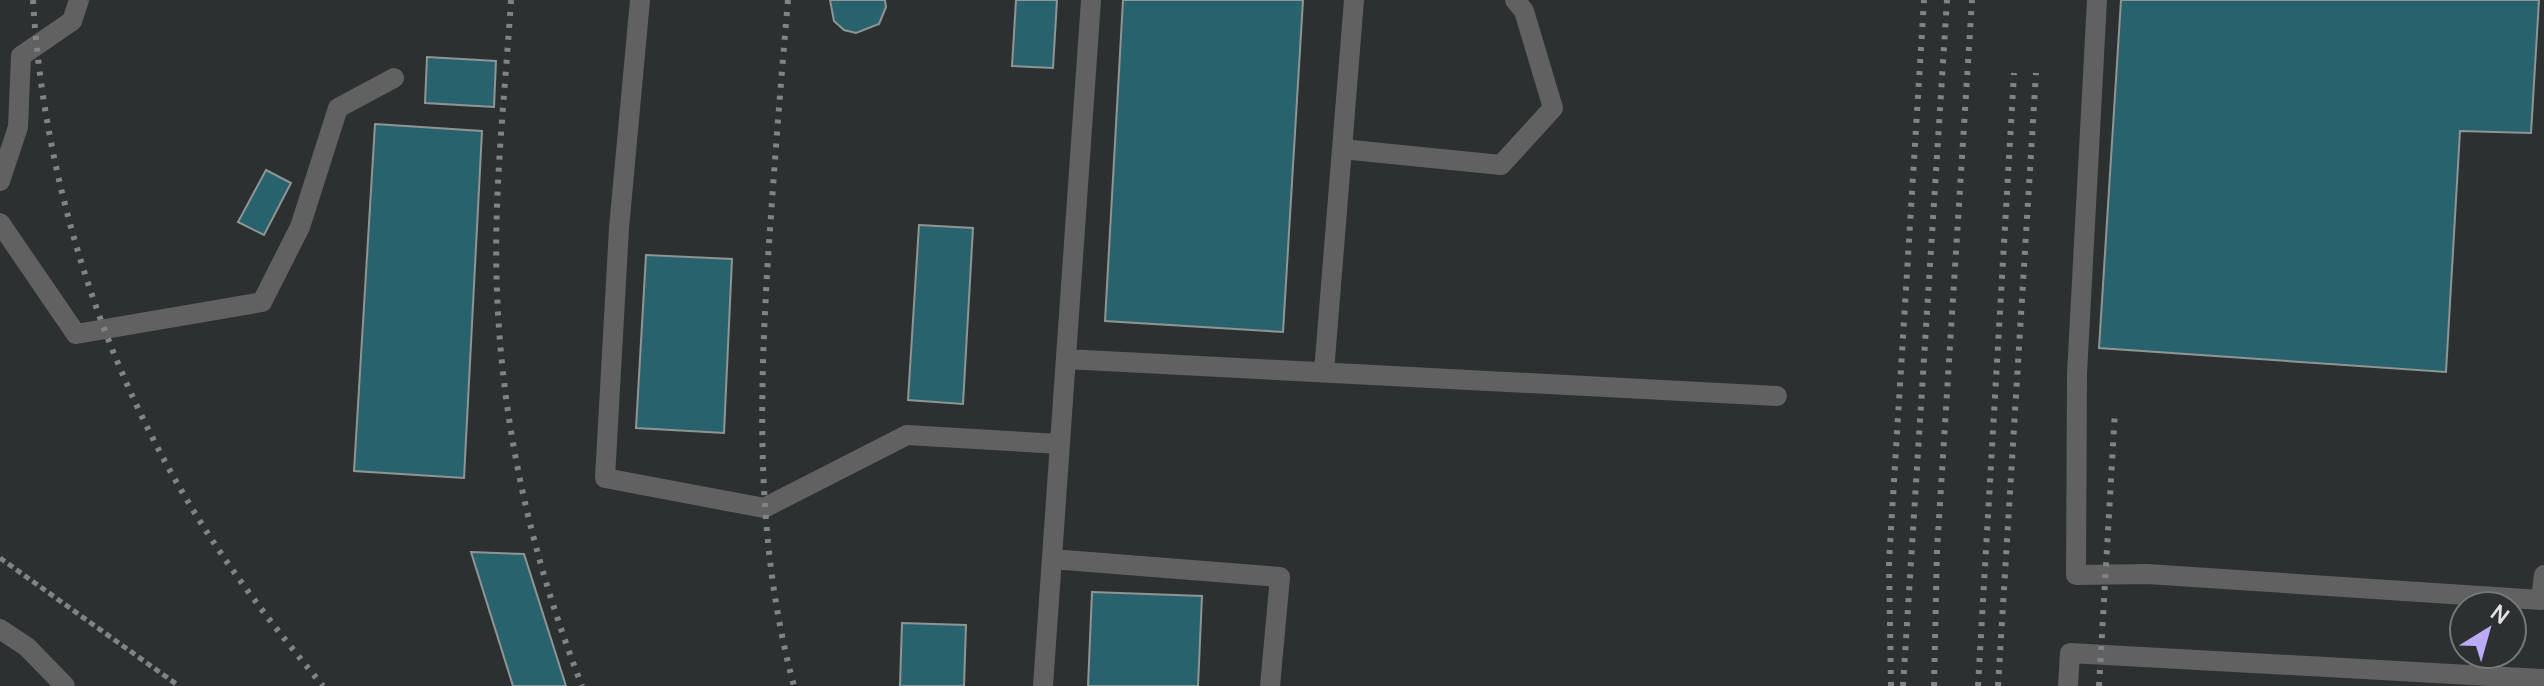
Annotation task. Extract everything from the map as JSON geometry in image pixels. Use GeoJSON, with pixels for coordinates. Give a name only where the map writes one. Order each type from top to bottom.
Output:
{"type":"FeatureCollection","features":[{"type":"Feature","properties":{"kind":"street"},"geometry":{"type":"LineString","coordinates":[[0,181],[18,127],[21,56],[72,21],[79,0]]}},
{"type":"Feature","properties":{"kind":"street"},"geometry":{"type":"LineString","coordinates":[[640,0],[619,228],[605,478],[764,508],[907,435],[1060,444]]}},
{"type":"Feature","properties":{"kind":"street"},"geometry":{"type":"LineString","coordinates":[[1043,686],[1091,0]]}},
{"type":"Feature","properties":{"kind":"street"},"geometry":{"type":"LineString","coordinates":[[1324,372],[1354,0]]}},
{"type":"Feature","properties":{"kind":"street"},"geometry":{"type":"LineString","coordinates":[[1342,149],[1501,165],[1553,108],[1524,11],[1515,0]]}},
{"type":"Feature","properties":{"kind":"street"},"geometry":{"type":"LineString","coordinates":[[2097,0],[2077,374],[2076,575],[2147,574],[2541,600],[2544,575]]}},
{"type":"Feature","properties":{"kind":"street"},"geometry":{"type":"LineString","coordinates":[[0,223],[76,334],[262,302],[300,227],[338,108],[394,78]]}},
{"type":"Feature","properties":{"kind":"street"},"geometry":{"type":"LineString","coordinates":[[1066,359],[1777,396]]}},
{"type":"Feature","properties":{"kind":"street"},"geometry":{"type":"LineString","coordinates":[[1052,559],[1280,577],[1270,686]]}},
{"type":"Feature","properties":{"kind":"street"},"geometry":{"type":"LineString","coordinates":[[0,629],[27,647],[65,686]]}},
{"type":"Feature","properties":{"kind":"street"},"geometry":{"type":"LineString","coordinates":[[2068,686],[2070,653],[2544,679]]}},
{"type":"Feature","properties":{"kind":"path"},"geometry":{"type":"LineString","coordinates":[[0,558],[179,686]]}},
{"type":"Feature","properties":{"kind":"building"},"geometry":{"type":"Polygon","coordinates":[[[830,0],[885,0],[886,7],[879,24],[856,33],[844,30],[834,21],[830,0]]]}},
{"type":"Feature","properties":{"kind":"building"},"geometry":{"type":"Polygon","coordinates":[[[1016,0],[1057,0],[1053,68],[1012,66],[1016,0]]]}},
{"type":"Feature","properties":{"kind":"building"},"geometry":{"type":"Polygon","coordinates":[[[1123,0],[1303,0],[1283,332],[1105,321],[1123,0]]]}},
{"type":"Feature","properties":{"kind":"building"},"geometry":{"type":"Polygon","coordinates":[[[2121,0],[2539,0],[2531,133],[2460,131],[2446,372],[2099,348],[2121,0]]]}},
{"type":"Feature","properties":{"kind":"building"},"geometry":{"type":"Polygon","coordinates":[[[427,57],[496,61],[494,107],[425,103],[427,57]]]}},
{"type":"Feature","properties":{"kind":"building"},"geometry":{"type":"Polygon","coordinates":[[[375,124],[482,131],[464,478],[354,471],[375,124]]]}},
{"type":"Feature","properties":{"kind":"building"},"geometry":{"type":"Polygon","coordinates":[[[266,170],[291,183],[264,235],[238,222],[266,170]]]}},
{"type":"Feature","properties":{"kind":"building"},"geometry":{"type":"Polygon","coordinates":[[[919,225],[973,228],[963,404],[908,400],[919,225]]]}},
{"type":"Feature","properties":{"kind":"building"},"geometry":{"type":"Polygon","coordinates":[[[646,255],[732,259],[724,433],[636,428],[646,255]]]}},
{"type":"Feature","properties":{"kind":"building"},"geometry":{"type":"Polygon","coordinates":[[[471,552],[524,554],[566,686],[513,686],[471,552]]]}},
{"type":"Feature","properties":{"kind":"building"},"geometry":{"type":"Polygon","coordinates":[[[1092,592],[1202,596],[1198,686],[1088,686],[1092,592]]]}},
{"type":"Feature","properties":{"kind":"building"},"geometry":{"type":"Polygon","coordinates":[[[902,623],[966,625],[964,686],[900,686],[902,623]]]}},
{"type":"Feature","properties":{"kind":"railway"},"geometry":{"type":"LineString","coordinates":[[33,0],[39,65],[63,195],[80,259],[127,384],[155,443],[202,525],[251,596],[323,686]]}},
{"type":"Feature","properties":{"kind":"railway"},"geometry":{"type":"LineString","coordinates":[[511,0],[500,145],[496,255],[505,393],[534,541],[582,686]]}},
{"type":"Feature","properties":{"kind":"railway"},"geometry":{"type":"LineString","coordinates":[[788,0],[767,274],[762,430],[773,584],[794,686]]}},
{"type":"Feature","properties":{"kind":"railway"},"geometry":{"type":"LineString","coordinates":[[1891,686],[1889,561],[1924,0]]}},
{"type":"Feature","properties":{"kind":"railway"},"geometry":{"type":"LineString","coordinates":[[1903,686],[1947,0]]}},
{"type":"Feature","properties":{"kind":"railway"},"geometry":{"type":"LineString","coordinates":[[1934,686],[1937,550],[1972,0]]}},
{"type":"Feature","properties":{"kind":"railway"},"geometry":{"type":"LineString","coordinates":[[1978,686],[2014,73]]}},
{"type":"Feature","properties":{"kind":"railway"},"geometry":{"type":"LineString","coordinates":[[1998,686],[2036,73]]}},
{"type":"Feature","properties":{"kind":"railway"},"geometry":{"type":"LineString","coordinates":[[2099,686],[2115,411]]}}]}
